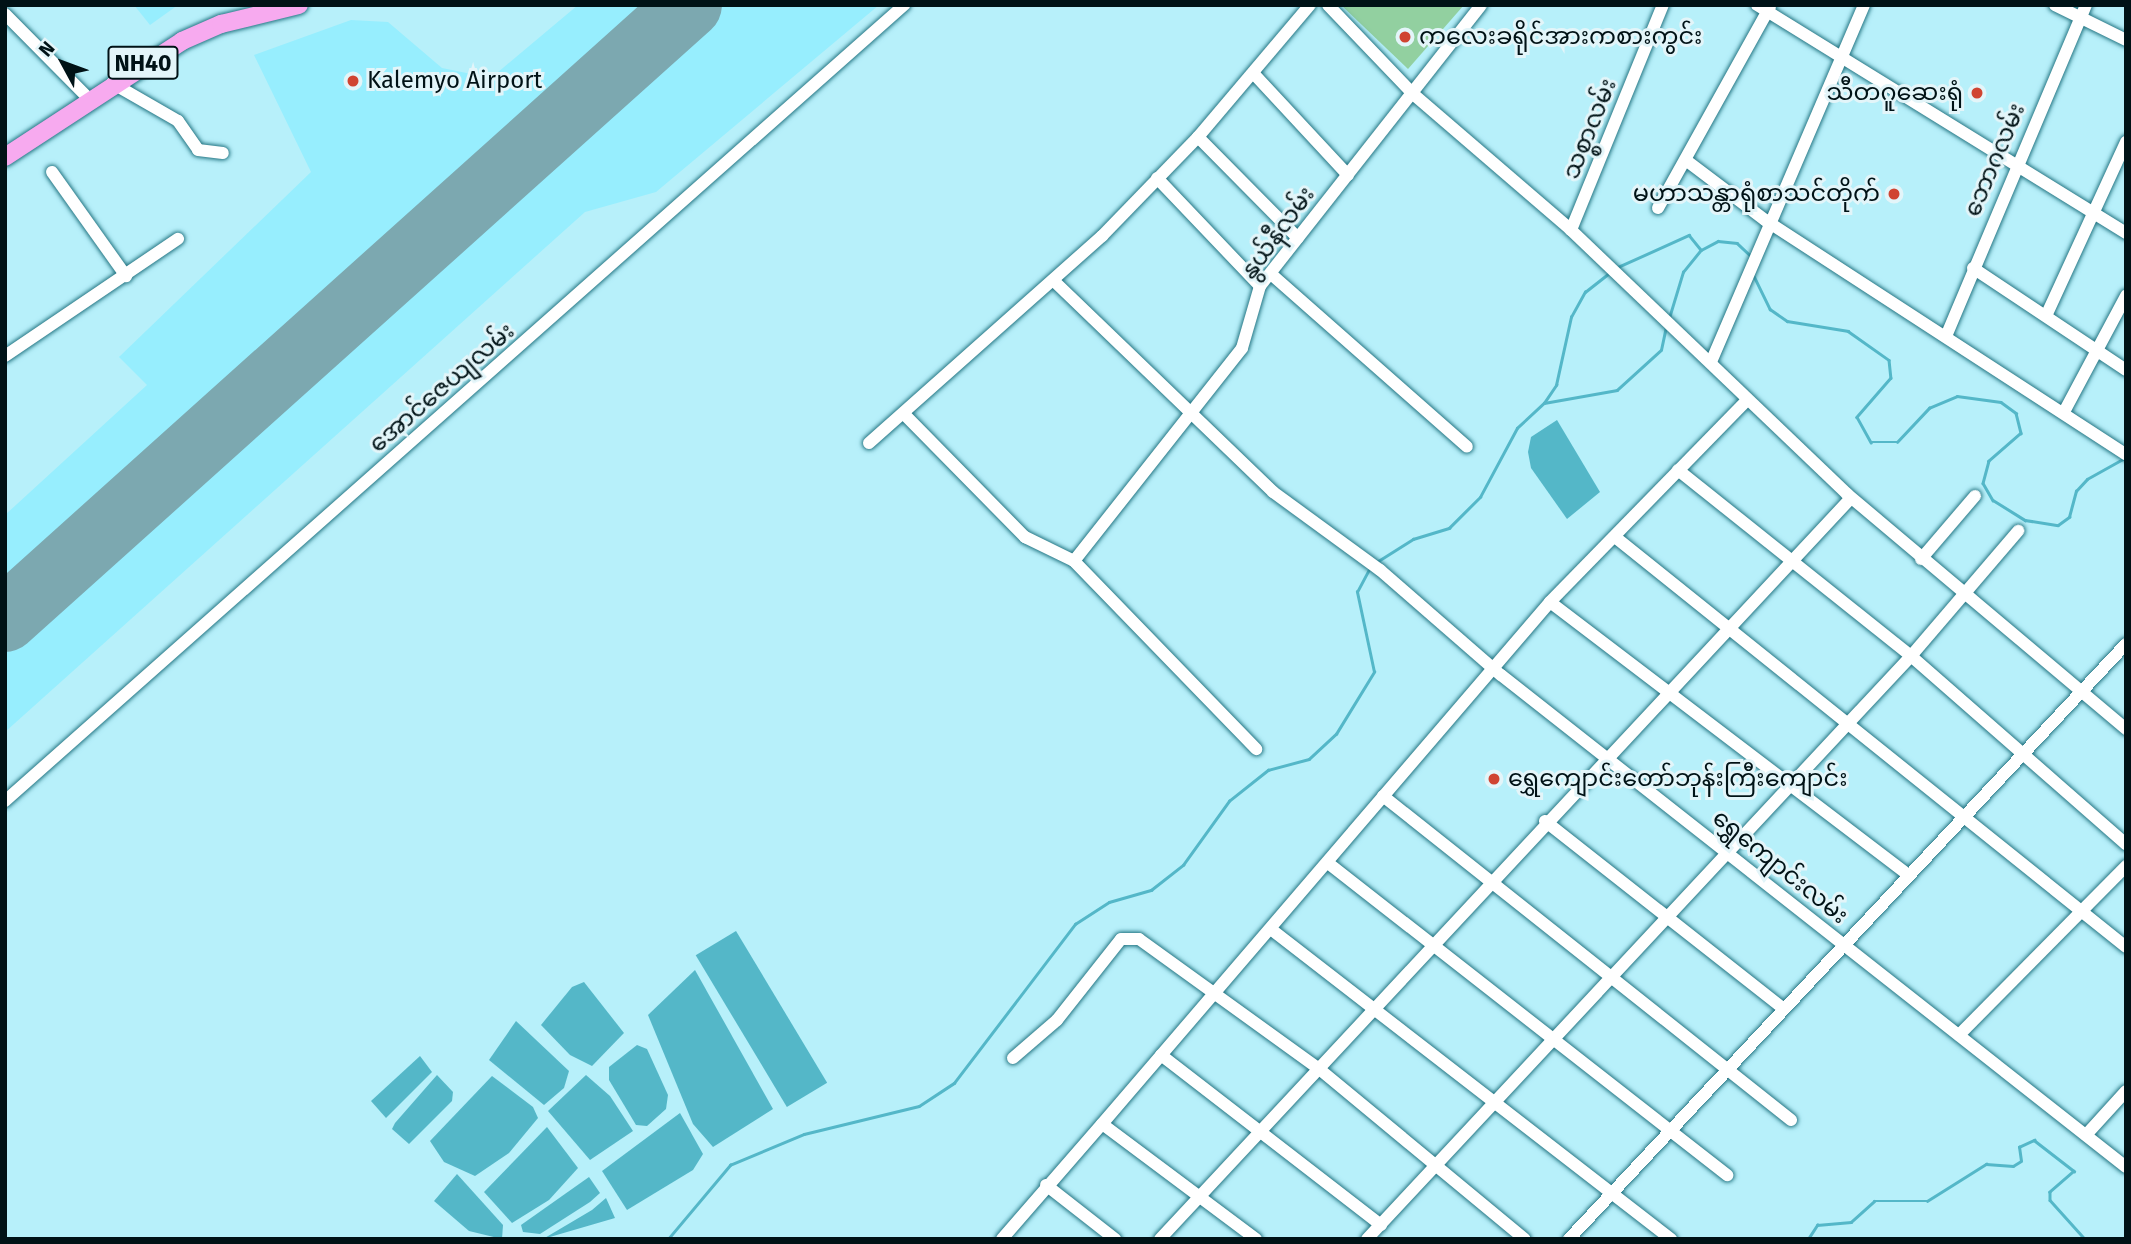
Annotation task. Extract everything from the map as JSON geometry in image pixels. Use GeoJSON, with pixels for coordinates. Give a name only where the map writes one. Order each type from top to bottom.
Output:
{"type":"FeatureCollection","features":[{"type":"Feature","properties":{"kind":"highway","name":"NH40"},"geometry":{"type":"LineString","coordinates":[[5,158],[112,83],[221,24],[299,5]]}},
{"type":"Feature","properties":{"kind":"street","name":"အောင်ဇေယျလမ်း"},"geometry":{"type":"LineString","coordinates":[[5,801],[904,5]]}},
{"type":"Feature","properties":{"kind":"street"},"geometry":{"type":"LineString","coordinates":[[869,443],[1055,282],[1198,137],[1310,5]]}},
{"type":"Feature","properties":{"kind":"street"},"geometry":{"type":"LineString","coordinates":[[1328,5],[1412,93],[1572,230],[1851,498],[2126,729]]}},
{"type":"Feature","properties":{"kind":"street","name":"နွယ်နီလမ်း"},"geometry":{"type":"LineString","coordinates":[[1074,561],[1187,413],[1242,348],[1260,286],[1481,5]]}},
{"type":"Feature","properties":{"kind":"street","name":"သစ္စာလမ်း"},"geometry":{"type":"LineString","coordinates":[[1572,230],[1662,5]]}},
{"type":"Feature","properties":{"kind":"street"},"geometry":{"type":"LineString","coordinates":[[1710,362],[1774,225],[1864,5]]}},
{"type":"Feature","properties":{"kind":"street"},"geometry":{"type":"LineString","coordinates":[[2055,5],[2126,40]]}},
{"type":"Feature","properties":{"kind":"street","name":"ဘောဂလမ်း"},"geometry":{"type":"LineString","coordinates":[[1947,334],[2013,166],[2086,5]]}},
{"type":"Feature","properties":{"kind":"street"},"geometry":{"type":"LineString","coordinates":[[1658,208],[1687,160],[1765,7],[2013,166],[2126,233]]}},
{"type":"Feature","properties":{"kind":"street"},"geometry":{"type":"LineString","coordinates":[[5,14],[90,100]]}},
{"type":"Feature","properties":{"kind":"street"},"geometry":{"type":"LineString","coordinates":[[5,34],[17,25]]}},
{"type":"Feature","properties":{"kind":"street"},"geometry":{"type":"LineString","coordinates":[[1254,74],[1348,175]]}},
{"type":"Feature","properties":{"kind":"street"},"geometry":{"type":"LineString","coordinates":[[112,83],[178,121],[198,150],[223,153]]}},
{"type":"Feature","properties":{"kind":"street"},"geometry":{"type":"LineString","coordinates":[[1198,137],[1298,238]]}},
{"type":"Feature","properties":{"kind":"street"},"geometry":{"type":"LineString","coordinates":[[2046,316],[2091,211],[2126,142]]}},
{"type":"Feature","properties":{"kind":"street"},"geometry":{"type":"LineString","coordinates":[[1687,160],[1774,225],[1947,334],[2126,454]]}},
{"type":"Feature","properties":{"kind":"street"},"geometry":{"type":"LineString","coordinates":[[52,172],[126,276]]}},
{"type":"Feature","properties":{"kind":"street"},"geometry":{"type":"LineString","coordinates":[[1157,178],[1260,286]]}},
{"type":"Feature","properties":{"kind":"street"},"geometry":{"type":"LineString","coordinates":[[5,356],[178,239]]}},
{"type":"Feature","properties":{"kind":"street"},"geometry":{"type":"LineString","coordinates":[[1973,268],[2126,370]]}},
{"type":"Feature","properties":{"kind":"street"},"geometry":{"type":"LineString","coordinates":[[1271,274],[1467,447]]}},
{"type":"Feature","properties":{"kind":"street","name":"ရွှေကျောင်းလမ်း"},"geometry":{"type":"LineString","coordinates":[[1055,282],[1187,413],[1273,492],[1380,570],[1493,668],[2126,1167]]}},
{"type":"Feature","properties":{"kind":"street"},"geometry":{"type":"LineString","coordinates":[[2064,412],[2126,296]]}},
{"type":"Feature","properties":{"kind":"street"},"geometry":{"type":"LineString","coordinates":[[1002,1239],[1046,1185],[1272,930],[1550,602],[1747,400]]}},
{"type":"Feature","properties":{"kind":"street"},"geometry":{"type":"LineString","coordinates":[[904,414],[1025,537],[1074,561],[1256,749]]}},
{"type":"Feature","properties":{"kind":"street"},"geometry":{"type":"LineString","coordinates":[[1678,470],[1792,567],[1911,656],[2126,844]]}},
{"type":"Feature","properties":{"kind":"street"},"geometry":{"type":"LineString","coordinates":[[1921,559],[1975,496]]}},
{"type":"Feature","properties":{"kind":"street"},"geometry":{"type":"LineString","coordinates":[[1160,1239],[1373,1011],[1545,821],[1792,567],[1851,498]]}},
{"type":"Feature","properties":{"kind":"street"},"geometry":{"type":"LineString","coordinates":[[1367,1239],[1726,850],[1850,723],[1965,596],[2018,531]]}},
{"type":"Feature","properties":{"kind":"street"},"geometry":{"type":"LineString","coordinates":[[1615,537],[1965,815],[2126,947]]}},
{"type":"Feature","properties":{"kind":"street"},"geometry":{"type":"LineString","coordinates":[[1550,602],[1788,787],[1909,875]]}},
{"type":"Feature","properties":{"kind":"street"},"geometry":{"type":"LineString","coordinates":[[1569,1239],[2126,643]]}},
{"type":"Feature","properties":{"kind":"street"},"geometry":{"type":"LineString","coordinates":[[1383,796],[1607,978],[1791,1120]]}},
{"type":"Feature","properties":{"kind":"street"},"geometry":{"type":"LineString","coordinates":[[1545,821],[1783,1009]]}},
{"type":"Feature","properties":{"kind":"street"},"geometry":{"type":"LineString","coordinates":[[1328,863],[1431,948],[1727,1175]]}},
{"type":"Feature","properties":{"kind":"street"},"geometry":{"type":"LineString","coordinates":[[1959,1035],[2126,866]]}},
{"type":"Feature","properties":{"kind":"street"},"geometry":{"type":"LineString","coordinates":[[1272,930],[1373,1011],[1671,1239]]}},
{"type":"Feature","properties":{"kind":"street"},"geometry":{"type":"LineString","coordinates":[[1013,1058],[1057,1020],[1121,939],[1139,939],[1218,992],[1318,1068],[1525,1239]]}},
{"type":"Feature","properties":{"kind":"street"},"geometry":{"type":"LineString","coordinates":[[1161,1055],[1381,1225]]}},
{"type":"Feature","properties":{"kind":"street"},"geometry":{"type":"LineString","coordinates":[[2086,1135],[2126,1091]]}},
{"type":"Feature","properties":{"kind":"street"},"geometry":{"type":"LineString","coordinates":[[1102,1124],[1256,1239]]}},
{"type":"Feature","properties":{"kind":"street"},"geometry":{"type":"LineString","coordinates":[[1046,1185],[1115,1239]]}},
{"type":"Feature","properties":{"kind":"shaded area"},"geometry":{"type":"Polygon","coordinates":[[[134,5],[178,5],[150,25],[134,5]]]}},
{"type":"Feature","properties":{"kind":"shaded area"},"geometry":{"type":"Polygon","coordinates":[[[578,5],[879,5],[656,192],[585,212],[5,732],[5,515],[147,385],[119,357],[311,172],[254,55],[351,20],[388,22],[442,68],[491,78],[578,5]]]}},
{"type":"Feature","properties":{"kind":"shaded area"},"geometry":{"type":"Polygon","coordinates":[[[1557,420],[1600,492],[1567,519],[1531,468],[1528,452],[1531,437],[1557,420]]]}},
{"type":"Feature","properties":{"kind":"shaded area"},"geometry":{"type":"Polygon","coordinates":[[[736,931],[827,1083],[787,1107],[696,955],[736,931]]]}},
{"type":"Feature","properties":{"kind":"shaded area"},"geometry":{"type":"Polygon","coordinates":[[[695,970],[773,1109],[713,1147],[693,1124],[648,1015],[695,970]]]}},
{"type":"Feature","properties":{"kind":"shaded area"},"geometry":{"type":"Polygon","coordinates":[[[584,982],[624,1033],[592,1066],[570,1055],[541,1025],[572,987],[584,982]]]}},
{"type":"Feature","properties":{"kind":"shaded area"},"geometry":{"type":"Polygon","coordinates":[[[516,1021],[569,1071],[564,1088],[544,1105],[489,1060],[516,1021]]]}},
{"type":"Feature","properties":{"kind":"shaded area"},"geometry":{"type":"Polygon","coordinates":[[[637,1045],[647,1049],[668,1095],[666,1109],[647,1126],[636,1125],[609,1080],[609,1067],[637,1045]]]}},
{"type":"Feature","properties":{"kind":"shaded area"},"geometry":{"type":"Polygon","coordinates":[[[420,1056],[432,1072],[386,1118],[371,1101],[420,1056]]]}},
{"type":"Feature","properties":{"kind":"shaded area"},"geometry":{"type":"Polygon","coordinates":[[[437,1075],[453,1092],[452,1101],[409,1144],[392,1129],[437,1075]]]}},
{"type":"Feature","properties":{"kind":"shaded area"},"geometry":{"type":"Polygon","coordinates":[[[586,1075],[610,1096],[633,1131],[590,1160],[548,1111],[586,1075]]]}},
{"type":"Feature","properties":{"kind":"shaded area"},"geometry":{"type":"Polygon","coordinates":[[[492,1076],[533,1107],[538,1118],[509,1153],[475,1176],[444,1162],[430,1141],[492,1076]]]}},
{"type":"Feature","properties":{"kind":"shaded area"},"geometry":{"type":"Polygon","coordinates":[[[680,1113],[703,1154],[693,1170],[627,1210],[602,1171],[680,1113]]]}},
{"type":"Feature","properties":{"kind":"shaded area"},"geometry":{"type":"Polygon","coordinates":[[[547,1127],[578,1168],[549,1200],[512,1223],[484,1192],[547,1127]]]}},
{"type":"Feature","properties":{"kind":"shaded area"},"geometry":{"type":"Polygon","coordinates":[[[457,1174],[503,1225],[502,1239],[469,1231],[434,1201],[457,1174]]]}},
{"type":"Feature","properties":{"kind":"shaded area"},"geometry":{"type":"Polygon","coordinates":[[[589,1177],[600,1193],[590,1202],[540,1234],[523,1232],[521,1225],[589,1177]]]}},
{"type":"Feature","properties":{"kind":"shaded area"},"geometry":{"type":"Polygon","coordinates":[[[606,1198],[615,1218],[543,1239],[592,1210],[606,1198]]]}},
{"type":"Feature","properties":{"kind":"green space","name":"ကလေးခရိုင်အားကစားကွင်း"},"geometry":{"type":"Polygon","coordinates":[[[1341,5],[1464,5],[1408,69],[1341,5]]]}},
{"type":"Feature","properties":{"kind":"waterway"},"geometry":{"type":"LineString","coordinates":[[1618,267],[1689,235],[1701,250]]}},
{"type":"Feature","properties":{"kind":"waterway"},"geometry":{"type":"LineString","coordinates":[[1669,318],[1683,272],[1701,250],[1718,241],[1737,243],[1751,256]]}},
{"type":"Feature","properties":{"kind":"waterway"},"geometry":{"type":"LineString","coordinates":[[1544,403],[1556,385],[1571,317],[1585,292],[1609,273]]}},
{"type":"Feature","properties":{"kind":"waterway"},"geometry":{"type":"LineString","coordinates":[[1754,276],[1770,309],[1787,321],[1848,331],[1889,360],[1891,378],[1857,417],[1871,442],[1897,442],[1929,408],[1957,396],[2001,402],[2016,413],[2021,433],[1989,461],[1983,483],[1993,500],[2025,520],[2058,525],[2069,517],[2076,491],[2087,479],[2123,459]]}},
{"type":"Feature","properties":{"kind":"waterway"},"geometry":{"type":"LineString","coordinates":[[1375,563],[1413,539],[1449,528],[1480,497],[1517,428],[1544,403],[1617,390],[1661,350],[1666,327]]}},
{"type":"Feature","properties":{"kind":"waterway"},"geometry":{"type":"LineString","coordinates":[[668,1239],[730,1165],[804,1134],[919,1106],[954,1083],[1075,924],[1109,902],[1151,890],[1183,865],[1229,801],[1268,770],[1309,759],[1336,734],[1374,672],[1357,592],[1370,568]]}},
{"type":"Feature","properties":{"kind":"waterway"},"geometry":{"type":"LineString","coordinates":[[1808,1239],[1817,1225],[1851,1222],[1874,1201],[1927,1201],[1986,1164],[2013,1166],[2021,1161],[2019,1147],[2034,1140],[2074,1171],[2050,1192],[2050,1200],[2085,1239]]}},
{"type":"Feature","properties":{"kind":"runway"},"geometry":{"type":"LineString","coordinates":[[5,619],[689,5]]}},
{"type":"Feature","properties":{"kind":"place","name":"ကလေးခရိုင်အားကစားကွင်း"},"geometry":{"type":"Point","coordinates":[1405,37]}},
{"type":"Feature","properties":{"kind":"place","name":"Kalemyo Airport"},"geometry":{"type":"Point","coordinates":[353,81]}},
{"type":"Feature","properties":{"kind":"place","name":"သီတဂူဆေးရုံ"},"geometry":{"type":"Point","coordinates":[1977,93]}},
{"type":"Feature","properties":{"kind":"place","name":"မဟာသန္တာရုံစာသင်တိုက်"},"geometry":{"type":"Point","coordinates":[1894,194]}},
{"type":"Feature","properties":{"kind":"place","name":"ရွှေကျောင်းတော်ဘုန်းကြီးကျောင်း"},"geometry":{"type":"Point","coordinates":[1494,779]}}]}
